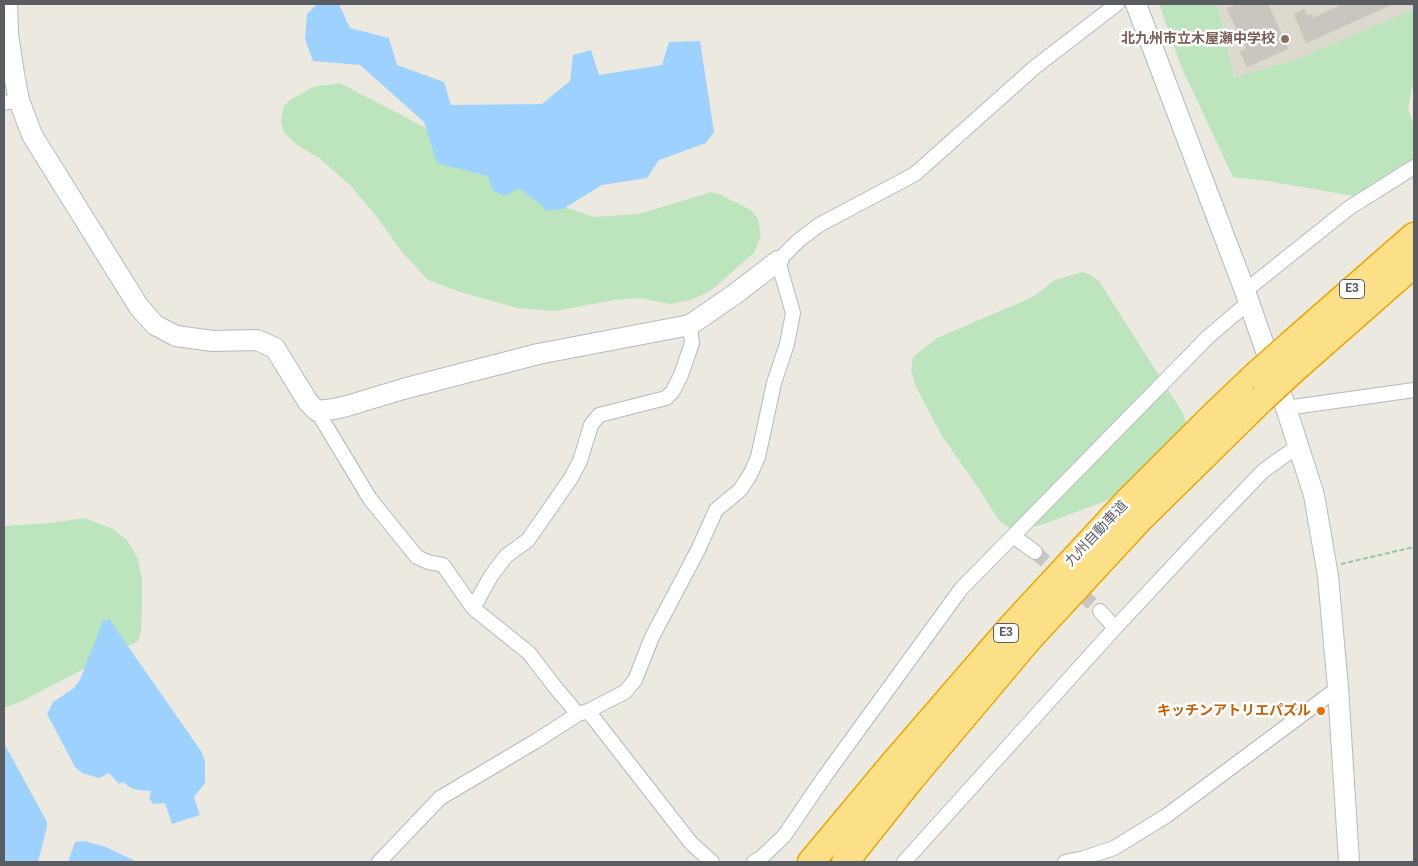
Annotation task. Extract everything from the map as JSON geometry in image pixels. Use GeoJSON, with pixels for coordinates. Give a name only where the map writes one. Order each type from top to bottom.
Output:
{"type":"FeatureCollection","features":[{"type":"Feature","properties":{"kind":"highway","name":"九州自動車道"},"geometry":{"type":"LineString","coordinates":[[845,862],[910,779],[1029,639],[1259,387],[1414,236]]}},
{"type":"Feature","properties":{"kind":"highway","name":"九州自動車道"},"geometry":{"type":"LineString","coordinates":[[1295,354],[1411,266]]}},
{"type":"Feature","properties":{"kind":"highway","name":"九州自動車道"},"geometry":{"type":"LineString","coordinates":[[810,862],[1013,625],[1125,504],[1214,415],[1259,387]]}},
{"type":"Feature","properties":{"kind":"street"},"geometry":{"type":"LineString","coordinates":[[7,4],[11,101],[140,307],[155,325],[176,336],[213,341],[257,340],[275,348],[308,402],[317,411],[370,499],[417,557],[443,565],[473,608],[529,653],[555,687],[583,712],[691,843],[712,862]]}},
{"type":"Feature","properties":{"kind":"street"},"geometry":{"type":"LineString","coordinates":[[317,411],[347,406],[403,389],[538,354],[690,325],[778,261],[798,241],[819,225],[915,174],[1035,67],[1117,4]]}},
{"type":"Feature","properties":{"kind":"street"},"geometry":{"type":"LineString","coordinates":[[1136,4],[1247,296],[1314,495],[1326,567],[1338,688],[1349,862]]}},
{"type":"Feature","properties":{"kind":"street"},"geometry":{"type":"LineString","coordinates":[[754,862],[784,836],[824,776],[961,589],[1247,296],[1349,208],[1414,168]]}},
{"type":"Feature","properties":{"kind":"street"},"geometry":{"type":"LineString","coordinates":[[379,862],[440,798],[583,712],[624,692],[635,680],[652,637],[698,550],[716,510],[740,490],[750,475],[758,457],[774,384],[787,344],[793,313],[778,261]]}},
{"type":"Feature","properties":{"kind":"street"},"geometry":{"type":"LineString","coordinates":[[473,608],[491,576],[506,556],[528,540],[571,478],[580,461],[591,425],[599,415],[666,398],[673,391],[682,375],[692,343],[690,325]]}},
{"type":"Feature","properties":{"kind":"street"},"geometry":{"type":"LineString","coordinates":[[1286,408],[1414,390]]}},
{"type":"Feature","properties":{"kind":"street"},"geometry":{"type":"LineString","coordinates":[[904,862],[1115,628],[1263,471],[1298,446]]}},
{"type":"Feature","properties":{"kind":"street"},"geometry":{"type":"LineString","coordinates":[[1013,536],[1035,552]]}},
{"type":"Feature","properties":{"kind":"street"},"geometry":{"type":"LineString","coordinates":[[1100,611],[1115,628]]}},
{"type":"Feature","properties":{"kind":"street"},"geometry":{"type":"LineString","coordinates":[[1064,862],[1084,858],[1114,848],[1166,816],[1338,688]]}},
{"type":"Feature","properties":{"kind":"path"},"geometry":{"type":"LineString","coordinates":[[1326,567],[1414,547]]}},
{"type":"Feature","properties":{"kind":"shaded area","name":"北九州市立木屋瀬中学校"},"geometry":{"type":"Polygon","coordinates":[[[1217,4],[1414,4],[1414,9],[1300,58],[1234,78],[1217,4]]]}},
{"type":"Feature","properties":{"kind":"green space"},"geometry":{"type":"Polygon","coordinates":[[[1159,4],[1217,4],[1234,78],[1300,58],[1414,9],[1414,76],[1408,110],[1414,124],[1414,158],[1353,196],[1268,181],[1233,177],[1181,66],[1159,4]]]}},
{"type":"Feature","properties":{"kind":"green space"},"geometry":{"type":"Polygon","coordinates":[[[340,83],[420,125],[547,201],[594,217],[639,214],[711,192],[751,210],[758,219],[761,236],[754,253],[710,291],[691,300],[670,304],[640,298],[614,300],[556,311],[518,308],[460,292],[428,280],[402,252],[377,217],[350,185],[319,158],[297,145],[284,132],[281,123],[283,107],[290,100],[313,87],[340,83]]]}},
{"type":"Feature","properties":{"kind":"green space"},"geometry":{"type":"Polygon","coordinates":[[[1082,272],[1099,281],[1184,415],[1193,454],[1158,481],[1047,523],[1016,532],[1000,522],[942,436],[916,387],[911,370],[913,357],[937,338],[1033,297],[1055,280],[1082,272]]]}},
{"type":"Feature","properties":{"kind":"green space"},"geometry":{"type":"Polygon","coordinates":[[[84,518],[113,529],[127,540],[138,559],[142,579],[142,604],[141,631],[138,641],[22,701],[4,708],[4,526],[51,523],[84,518]]]}},
{"type":"Feature","properties":{"kind":"water"},"geometry":{"type":"Polygon","coordinates":[[[317,4],[339,4],[350,28],[389,38],[397,65],[444,82],[451,105],[542,104],[570,81],[573,55],[591,50],[599,75],[662,65],[669,42],[700,41],[714,132],[706,143],[659,160],[647,178],[602,185],[563,209],[547,211],[518,188],[506,196],[493,191],[488,176],[437,163],[424,122],[360,65],[313,61],[305,39],[307,14],[317,4]]]}},
{"type":"Feature","properties":{"kind":"water"},"geometry":{"type":"Polygon","coordinates":[[[109,619],[201,751],[205,761],[205,783],[194,797],[200,815],[172,824],[165,803],[153,804],[149,798],[151,791],[131,788],[123,782],[119,784],[109,773],[99,778],[82,773],[75,767],[47,714],[53,702],[74,688],[80,680],[103,621],[109,619]]]}},
{"type":"Feature","properties":{"kind":"water"},"geometry":{"type":"Polygon","coordinates":[[[4,743],[47,822],[38,862],[4,862],[4,743]]]}},
{"type":"Feature","properties":{"kind":"water"},"geometry":{"type":"Polygon","coordinates":[[[84,841],[106,847],[137,862],[68,862],[75,842],[84,841]]]}},
{"type":"Feature","properties":{"kind":"building"},"geometry":{"type":"Polygon","coordinates":[[[1238,4],[1268,4],[1288,49],[1247,67],[1240,52],[1246,48],[1227,9],[1238,4]]]}},
{"type":"Feature","properties":{"kind":"building"},"geometry":{"type":"Polygon","coordinates":[[[1344,4],[1393,4],[1306,43],[1294,14],[1305,9],[1307,16],[1311,14],[1313,18],[1344,4]]]}},
{"type":"Feature","properties":{"kind":"tunnel"},"geometry":{"type":"LineString","coordinates":[[1035,552],[1100,611]]}},
{"type":"Feature","properties":{"kind":"place","name":"北九州市立木屋瀬中学校"},"geometry":{"type":"Point","coordinates":[1285,39]}},
{"type":"Feature","properties":{"kind":"place","name":"キッチンアトリエパズル"},"geometry":{"type":"Point","coordinates":[1321,711]}}]}
